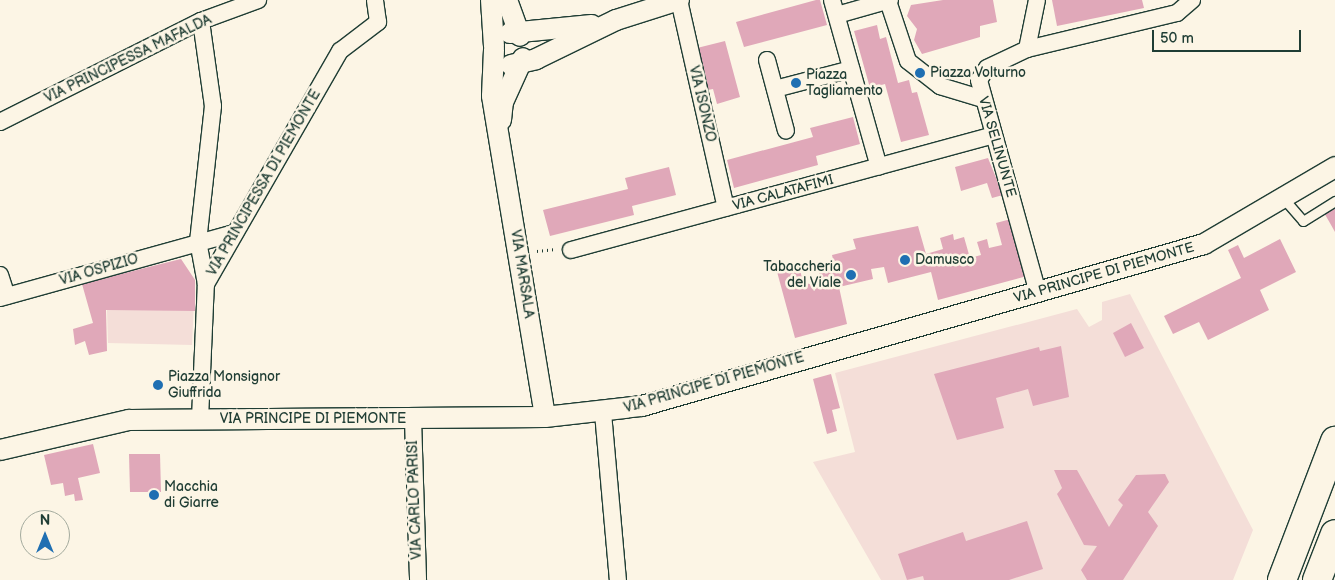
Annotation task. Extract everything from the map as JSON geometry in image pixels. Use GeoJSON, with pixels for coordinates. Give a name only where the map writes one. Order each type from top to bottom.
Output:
{"type":"FeatureCollection","features":[{"type":"Feature","properties":{"kind":"highway"},"geometry":{"type":"LineString","coordinates":[[1282,580],[1335,441]]}},
{"type":"Feature","properties":{"kind":"highway"},"geometry":{"type":"LineString","coordinates":[[1317,580],[1335,534]]}},
{"type":"Feature","properties":{"kind":"street","name":"VIA PRINCIPESSA MAFALDA"},"geometry":{"type":"LineString","coordinates":[[0,122],[201,21],[258,0]]}},
{"type":"Feature","properties":{"kind":"street","name":"VIA PRINCIPESSA DI PIEMONTE"},"geometry":{"type":"LineString","coordinates":[[200,419],[206,284],[340,51],[378,22],[375,0]]}},
{"type":"Feature","properties":{"kind":"street"},"geometry":{"type":"LineString","coordinates":[[491,0],[494,48],[490,74],[500,130]]}},
{"type":"Feature","properties":{"kind":"street"},"geometry":{"type":"LineString","coordinates":[[500,130],[503,102],[526,46],[516,34],[507,0]]}},
{"type":"Feature","properties":{"kind":"street"},"geometry":{"type":"LineString","coordinates":[[616,20],[498,38],[494,48],[499,61],[518,63],[616,20],[679,0]]}},
{"type":"Feature","properties":{"kind":"street","name":"VIA ISONZO"},"geometry":{"type":"LineString","coordinates":[[679,0],[726,208]]}},
{"type":"Feature","properties":{"kind":"street"},"geometry":{"type":"LineString","coordinates":[[879,166],[834,8],[889,0],[908,61],[940,86],[983,99]]}},
{"type":"Feature","properties":{"kind":"street"},"geometry":{"type":"LineString","coordinates":[[1027,49],[1037,0]]}},
{"type":"Feature","properties":{"kind":"street","name":"VIA SELINUNTE"},"geometry":{"type":"LineString","coordinates":[[1038,293],[979,80],[987,68],[1027,49],[1177,12],[1192,0]]}},
{"type":"Feature","properties":{"kind":"street"},"geometry":{"type":"LineString","coordinates":[[201,21],[213,106],[198,241],[206,284]]}},
{"type":"Feature","properties":{"kind":"street"},"geometry":{"type":"LineString","coordinates":[[767,60],[786,131]]}},
{"type":"Feature","properties":{"kind":"street"},"geometry":{"type":"LineString","coordinates":[[775,89],[851,69]]}},
{"type":"Feature","properties":{"kind":"street","name":"VIA MARSALA"},"geometry":{"type":"LineString","coordinates":[[500,130],[545,417]]}},
{"type":"Feature","properties":{"kind":"street","name":"VIA CALATAFIMI"},"geometry":{"type":"LineString","coordinates":[[571,250],[994,135]]}},
{"type":"Feature","properties":{"kind":"street","name":"VIA PRINCIPE DI PIEMONTE"},"geometry":{"type":"LineString","coordinates":[[0,450],[129,420],[413,419],[545,417],[603,413],[1038,293],[1204,244],[1335,168]]}},
{"type":"Feature","properties":{"kind":"street","name":"VIA OSPIZIO"},"geometry":{"type":"LineString","coordinates":[[3,297],[198,241],[235,233]]}},
{"type":"Feature","properties":{"kind":"street"},"geometry":{"type":"LineString","coordinates":[[0,275],[3,297]]}},
{"type":"Feature","properties":{"kind":"street"},"geometry":{"type":"LineString","coordinates":[[603,413],[618,580]]}},
{"type":"Feature","properties":{"kind":"street","name":"VIA CARLO PARISI"},"geometry":{"type":"LineString","coordinates":[[413,419],[418,580]]}},
{"type":"Feature","properties":{"kind":"lane"},"geometry":{"type":"LineString","coordinates":[[1284,199],[1303,221],[1335,201]]}},
{"type":"Feature","properties":{"kind":"path"},"geometry":{"type":"LineString","coordinates":[[518,254],[571,250]]}},
{"type":"Feature","properties":{"kind":"shaded area"},"geometry":{"type":"Polygon","coordinates":[[[181,259],[195,280],[192,345],[108,343],[106,277],[181,259]]]}},
{"type":"Feature","properties":{"kind":"shaded area"},"geometry":{"type":"Polygon","coordinates":[[[1130,294],[1253,530],[1233,580],[881,580],[813,462],[855,452],[835,373],[1077,309],[1089,327],[1102,320],[1102,302],[1130,294]]]}},
{"type":"Feature","properties":{"kind":"building"},"geometry":{"type":"Polygon","coordinates":[[[820,0],[827,25],[744,47],[736,22],[820,0]]]}},
{"type":"Feature","properties":{"kind":"building"},"geometry":{"type":"Polygon","coordinates":[[[943,0],[993,0],[997,22],[980,26],[980,37],[922,54],[914,40],[917,29],[907,16],[911,5],[943,0]]]}},
{"type":"Feature","properties":{"kind":"building"},"geometry":{"type":"Polygon","coordinates":[[[1052,0],[1142,0],[1144,8],[1057,26],[1052,0]]]}},
{"type":"Feature","properties":{"kind":"building"},"geometry":{"type":"Polygon","coordinates":[[[877,25],[880,39],[886,37],[898,83],[909,80],[912,93],[917,92],[929,135],[901,142],[885,84],[870,88],[854,31],[877,25]]]}},
{"type":"Feature","properties":{"kind":"building"},"geometry":{"type":"Polygon","coordinates":[[[725,41],[740,97],[717,104],[713,89],[708,90],[697,48],[725,41]]]}},
{"type":"Feature","properties":{"kind":"building"},"geometry":{"type":"Polygon","coordinates":[[[853,117],[860,144],[816,156],[818,165],[734,188],[727,160],[813,137],[810,128],[853,117]]]}},
{"type":"Feature","properties":{"kind":"building"},"geometry":{"type":"Polygon","coordinates":[[[988,158],[1003,195],[992,198],[987,183],[961,191],[955,167],[988,158]]]}},
{"type":"Feature","properties":{"kind":"building"},"geometry":{"type":"Polygon","coordinates":[[[669,167],[676,195],[632,206],[634,215],[550,236],[543,210],[628,189],[625,178],[669,167]]]}},
{"type":"Feature","properties":{"kind":"building"},"geometry":{"type":"Polygon","coordinates":[[[1335,201],[1335,232],[1322,209],[1335,201]]]}},
{"type":"Feature","properties":{"kind":"building"},"geometry":{"type":"Polygon","coordinates":[[[1011,219],[1027,276],[938,300],[931,272],[888,283],[884,267],[871,269],[873,279],[839,287],[847,324],[795,338],[776,268],[797,262],[804,283],[810,284],[822,281],[818,269],[834,264],[832,255],[856,249],[853,239],[918,226],[926,254],[943,249],[940,238],[953,234],[954,240],[964,237],[970,258],[981,255],[977,242],[987,239],[989,248],[1002,245],[996,223],[1011,219]]]}},
{"type":"Feature","properties":{"kind":"building"},"geometry":{"type":"Polygon","coordinates":[[[1280,239],[1296,272],[1260,290],[1269,310],[1208,340],[1199,322],[1173,334],[1164,316],[1241,278],[1228,250],[1238,245],[1244,258],[1280,239]]]}},
{"type":"Feature","properties":{"kind":"building"},"geometry":{"type":"Polygon","coordinates":[[[181,259],[195,280],[195,311],[106,310],[107,351],[89,355],[85,341],[75,345],[73,329],[93,323],[82,284],[181,259]]]}},
{"type":"Feature","properties":{"kind":"building"},"geometry":{"type":"Polygon","coordinates":[[[1131,323],[1144,348],[1125,357],[1113,333],[1131,323]]]}},
{"type":"Feature","properties":{"kind":"building"},"geometry":{"type":"Polygon","coordinates":[[[1061,346],[1069,397],[1033,406],[1028,389],[996,398],[1004,428],[957,440],[934,374],[1039,347],[1040,351],[1061,346]]]}},
{"type":"Feature","properties":{"kind":"building"},"geometry":{"type":"Polygon","coordinates":[[[831,374],[840,408],[832,410],[837,431],[827,434],[813,379],[831,374]]]}},
{"type":"Feature","properties":{"kind":"building"},"geometry":{"type":"Polygon","coordinates":[[[93,444],[100,473],[78,478],[83,500],[75,501],[74,494],[65,496],[63,483],[51,485],[44,455],[93,444]]]}},
{"type":"Feature","properties":{"kind":"building"},"geometry":{"type":"Polygon","coordinates":[[[129,454],[160,454],[161,492],[130,492],[129,454]]]}},
{"type":"Feature","properties":{"kind":"building"},"geometry":{"type":"Polygon","coordinates":[[[1054,470],[1077,470],[1109,527],[1123,505],[1118,500],[1136,475],[1165,474],[1169,482],[1148,512],[1158,526],[1123,580],[1087,580],[1081,570],[1097,546],[1084,545],[1057,494],[1062,488],[1054,470]]]}},
{"type":"Feature","properties":{"kind":"building"},"geometry":{"type":"Polygon","coordinates":[[[1027,521],[1043,569],[1009,580],[924,580],[923,576],[907,580],[898,554],[963,532],[966,541],[1027,521]]]}},
{"type":"Feature","properties":{"kind":"place","name":"Piazza Volturno"},"geometry":{"type":"Point","coordinates":[920,73]}},
{"type":"Feature","properties":{"kind":"place","name":"Piazza Tagliamento"},"geometry":{"type":"Point","coordinates":[796,83]}},
{"type":"Feature","properties":{"kind":"place","name":"Damusco"},"geometry":{"type":"Point","coordinates":[905,260]}},
{"type":"Feature","properties":{"kind":"place","name":"Tabaccheria del Viale"},"geometry":{"type":"Point","coordinates":[851,275]}},
{"type":"Feature","properties":{"kind":"place","name":"Piazza Monsignor Giuffrida"},"geometry":{"type":"Point","coordinates":[158,385]}},
{"type":"Feature","properties":{"kind":"place","name":"Macchia di Giarre"},"geometry":{"type":"Point","coordinates":[154,495]}}]}
